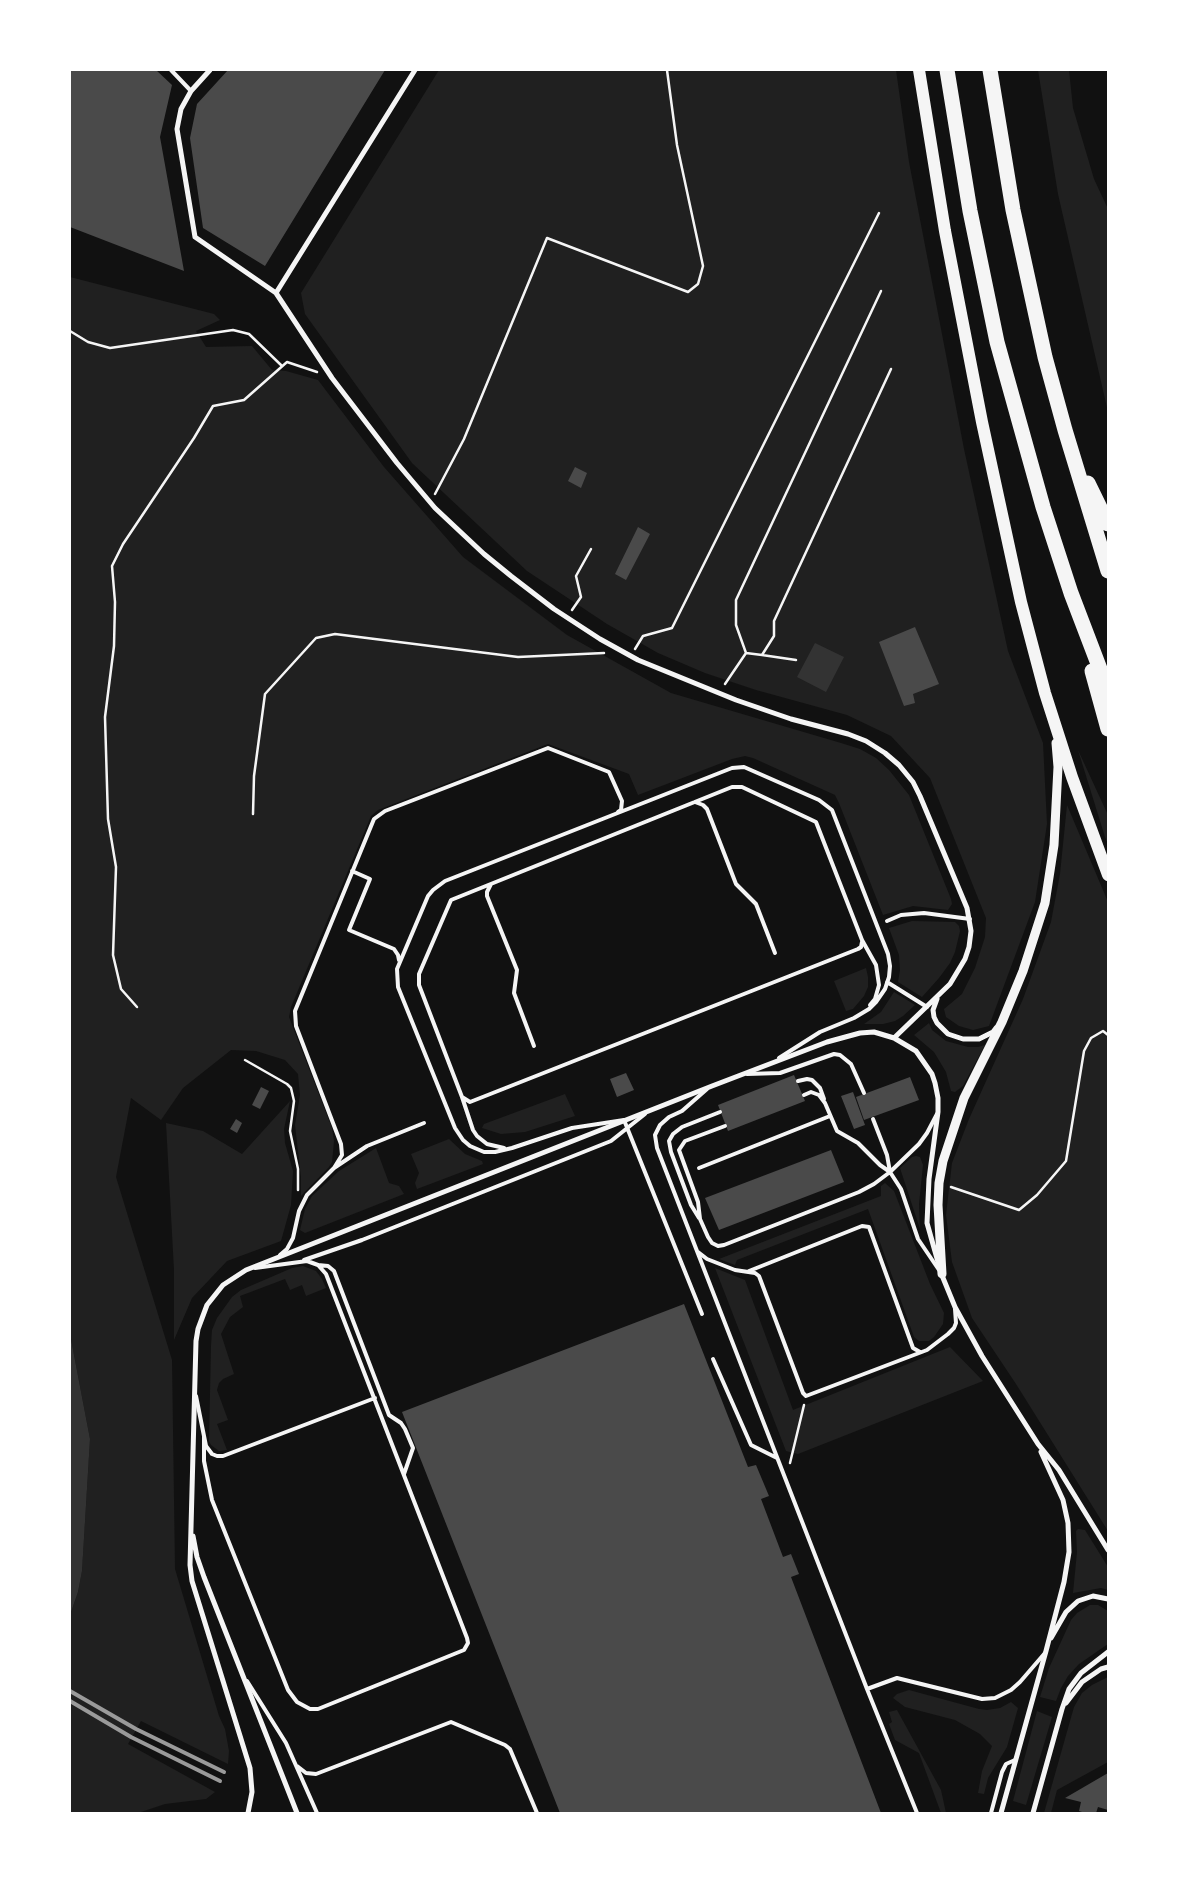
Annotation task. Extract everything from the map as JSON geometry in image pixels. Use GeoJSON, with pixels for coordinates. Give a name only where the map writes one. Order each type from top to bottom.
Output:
{"type":"FeatureCollection","features":[{"type":"Feature","properties":{"kind":"highway"},"geometry":{"type":"LineString","coordinates":[[947,70],[969,202],[997,342],[1035,482],[1071,593],[1108,729]]}},
{"type":"Feature","properties":{"kind":"highway"},"geometry":{"type":"LineString","coordinates":[[990,70],[1002,146],[1030,291],[1045,357],[1108,571]]}},
{"type":"Feature","properties":{"kind":"highway"},"geometry":{"type":"LineString","coordinates":[[1068,439],[1108,524]]}},
{"type":"Feature","properties":{"kind":"highway"},"geometry":{"type":"LineString","coordinates":[[1071,593],[1108,690]]}},
{"type":"Feature","properties":{"kind":"main road"},"geometry":{"type":"LineString","coordinates":[[919,70],[945,230],[984,431],[1021,602],[1045,693],[1072,777],[1108,875]]}},
{"type":"Feature","properties":{"kind":"street"},"geometry":{"type":"LineString","coordinates":[[210,70],[191,91],[181,109],[177,129],[196,237],[276,293],[332,378],[397,464],[430,502],[484,554],[566,617],[623,652],[719,694],[791,719],[848,734],[866,741],[899,765],[913,782],[970,919],[971,931],[965,959],[950,984],[894,1038]]}},
{"type":"Feature","properties":{"kind":"street"},"geometry":{"type":"LineString","coordinates":[[276,293],[415,70]]}},
{"type":"Feature","properties":{"kind":"street"},"geometry":{"type":"LineString","coordinates":[[942,1274],[938,1229],[939,1182],[950,1138],[964,1098],[1002,1022],[1022,971],[1044,903],[1054,845],[1058,752],[1045,693]]}},
{"type":"Feature","properties":{"kind":"street"},"geometry":{"type":"LineString","coordinates":[[938,997],[933,1010],[936,1024],[954,1037],[971,1040],[979,1039],[993,1032],[1002,1022]]}},
{"type":"Feature","properties":{"kind":"street"},"geometry":{"type":"LineString","coordinates":[[248,1813],[252,1792],[250,1768],[192,1581],[190,1565],[196,1341],[207,1305],[219,1290],[235,1276],[276,1257],[827,1042],[860,1033],[874,1032],[894,1038],[916,1052],[932,1074],[938,1098],[938,1112],[934,1155],[929,1179],[927,1224],[954,1307],[982,1356],[1038,1444],[1059,1470],[1108,1550]]}},
{"type":"Feature","properties":{"kind":"street"},"geometry":{"type":"LineString","coordinates":[[1001,1813],[1048,1644],[1070,1552],[1068,1522],[1063,1500],[1038,1444]]}},
{"type":"Feature","properties":{"kind":"street"},"geometry":{"type":"LineString","coordinates":[[192,1513],[193,1540],[197,1557],[297,1813]]}},
{"type":"Feature","properties":{"kind":"street"},"geometry":{"type":"LineString","coordinates":[[1048,1644],[1066,1612],[1078,1601],[1093,1596],[1108,1599]]}},
{"type":"Feature","properties":{"kind":"street"},"geometry":{"type":"LineString","coordinates":[[1033,1813],[1069,1689],[1088,1668],[1108,1652]]}},
{"type":"Feature","properties":{"kind":"street"},"geometry":{"type":"LineString","coordinates":[[1062,1709],[1082,1682],[1101,1669],[1108,1667]]}},
{"type":"Feature","properties":{"kind":"lane"},"geometry":{"type":"LineString","coordinates":[[171,70],[191,91]]}},
{"type":"Feature","properties":{"kind":"lane"},"geometry":{"type":"LineString","coordinates":[[276,1257],[291,1243],[299,1211],[308,1195],[334,1168],[342,1156],[341,1144],[296,1026],[294,1011],[371,824],[379,814],[385,811],[548,748],[609,772],[623,805],[616,814]]}},
{"type":"Feature","properties":{"kind":"lane"},"geometry":{"type":"LineString","coordinates":[[702,1314],[624,1120],[572,1128],[495,1152],[484,1152],[470,1146],[458,1134],[398,987],[396,977],[399,963],[428,896],[439,885],[738,767],[752,769],[826,804],[835,817],[888,954],[890,966],[885,989],[876,1002],[854,1018],[820,1032],[773,1062]]}},
{"type":"Feature","properties":{"kind":"lane"},"geometry":{"type":"LineString","coordinates":[[512,1148],[493,1146],[477,1136],[469,1120],[418,979],[451,900],[694,802],[737,786],[816,822],[862,940],[876,965],[879,985],[875,999],[854,1018]]}},
{"type":"Feature","properties":{"kind":"lane"},"geometry":{"type":"LineString","coordinates":[[694,802],[707,809],[736,884],[756,904],[775,953]]}},
{"type":"Feature","properties":{"kind":"lane"},"geometry":{"type":"LineString","coordinates":[[352,871],[370,879],[349,930],[394,949],[398,955],[399,963]]}},
{"type":"Feature","properties":{"kind":"lane"},"geometry":{"type":"LineString","coordinates":[[493,883],[489,887],[487,896],[517,970],[514,993],[534,1046]]}},
{"type":"Feature","properties":{"kind":"lane"},"geometry":{"type":"LineString","coordinates":[[887,921],[901,915],[924,913],[970,919]]}},
{"type":"Feature","properties":{"kind":"lane"},"geometry":{"type":"LineString","coordinates":[[462,1097],[470,1102],[858,949],[861,947],[862,940]]}},
{"type":"Feature","properties":{"kind":"lane"},"geometry":{"type":"LineString","coordinates":[[887,982],[928,1006]]}},
{"type":"Feature","properties":{"kind":"lane"},"geometry":{"type":"LineString","coordinates":[[742,1074],[780,1073],[834,1054],[840,1055],[851,1064],[864,1093]]}},
{"type":"Feature","properties":{"kind":"lane"},"geometry":{"type":"LineString","coordinates":[[798,1081],[807,1079],[816,1084],[837,1131],[854,1140],[890,1172],[901,1189],[918,1238],[942,1274]]}},
{"type":"Feature","properties":{"kind":"lane"},"geometry":{"type":"LineString","coordinates":[[712,1086],[682,1111],[669,1117],[660,1125],[655,1136],[657,1148],[917,1813]]}},
{"type":"Feature","properties":{"kind":"lane"},"geometry":{"type":"LineString","coordinates":[[804,1095],[811,1092],[815,1093],[825,1103]]}},
{"type":"Feature","properties":{"kind":"lane"},"geometry":{"type":"LineString","coordinates":[[300,1262],[362,1240],[612,1141],[650,1110]]}},
{"type":"Feature","properties":{"kind":"lane"},"geometry":{"type":"LineString","coordinates":[[720,1112],[682,1127],[673,1134],[670,1141],[671,1152],[691,1205],[712,1243],[718,1246],[724,1246],[859,1192],[874,1184],[890,1172],[919,1144],[938,1112]]}},
{"type":"Feature","properties":{"kind":"lane"},"geometry":{"type":"LineString","coordinates":[[699,1168],[830,1116]]}},
{"type":"Feature","properties":{"kind":"lane"},"geometry":{"type":"LineString","coordinates":[[873,1119],[887,1155],[890,1172]]}},
{"type":"Feature","properties":{"kind":"lane"},"geometry":{"type":"LineString","coordinates":[[334,1168],[368,1146],[424,1123]]}},
{"type":"Feature","properties":{"kind":"lane"},"geometry":{"type":"LineString","coordinates":[[700,1220],[698,1202],[679,1150],[685,1141],[725,1126]]}},
{"type":"Feature","properties":{"kind":"lane"},"geometry":{"type":"LineString","coordinates":[[748,1271],[862,1226],[869,1227],[913,1348],[922,1352]]}},
{"type":"Feature","properties":{"kind":"lane"},"geometry":{"type":"LineString","coordinates":[[696,1248],[707,1259],[734,1270],[755,1273],[762,1279],[803,1393],[806,1396],[922,1352],[954,1328],[957,1317],[954,1307]]}},
{"type":"Feature","properties":{"kind":"lane"},"geometry":{"type":"LineString","coordinates":[[246,1270],[306,1261],[328,1266],[334,1271],[389,1415],[406,1429],[413,1448],[404,1474]]}},
{"type":"Feature","properties":{"kind":"lane"},"geometry":{"type":"LineString","coordinates":[[204,1437],[204,1461],[212,1500],[288,1690],[297,1702],[310,1709],[318,1709],[460,1653],[467,1647],[467,1638],[375,1398],[326,1274],[318,1265]]}},
{"type":"Feature","properties":{"kind":"lane"},"geometry":{"type":"LineString","coordinates":[[714,1360],[750,1445],[777,1458]]}},
{"type":"Feature","properties":{"kind":"lane"},"geometry":{"type":"LineString","coordinates":[[194,1387],[206,1446],[212,1454],[223,1456],[375,1398]]}},
{"type":"Feature","properties":{"kind":"lane"},"geometry":{"type":"LineString","coordinates":[[867,1689],[897,1678],[982,1699],[995,1698],[1011,1690],[1020,1682],[1046,1651]]}},
{"type":"Feature","properties":{"kind":"lane"},"geometry":{"type":"LineString","coordinates":[[241,1671],[277,1728],[297,1766],[317,1813]]}},
{"type":"Feature","properties":{"kind":"lane"},"geometry":{"type":"LineString","coordinates":[[297,1766],[306,1773],[316,1774],[451,1722],[505,1745],[513,1754],[537,1813]]}},
{"type":"Feature","properties":{"kind":"lane"},"geometry":{"type":"LineString","coordinates":[[991,1813],[1002,1772],[1006,1764],[1015,1760]]}},
{"type":"Feature","properties":{"kind":"path"},"geometry":{"type":"LineString","coordinates":[[430,502],[464,439],[547,238],[688,292],[698,284],[703,266],[677,145],[667,70]]}},
{"type":"Feature","properties":{"kind":"path"},"geometry":{"type":"LineString","coordinates":[[630,656],[643,636],[672,628],[879,213]]}},
{"type":"Feature","properties":{"kind":"path"},"geometry":{"type":"LineString","coordinates":[[746,653],[736,625],[736,600],[881,291]]}},
{"type":"Feature","properties":{"kind":"path"},"geometry":{"type":"LineString","coordinates":[[70,331],[88,342],[110,348],[233,330],[249,334],[282,366]]}},
{"type":"Feature","properties":{"kind":"path"},"geometry":{"type":"LineString","coordinates":[[137,1007],[121,989],[113,955],[116,867],[108,819],[105,717],[114,646],[116,602],[112,566],[123,544],[194,438],[213,406],[244,400],[287,362],[332,378]]}},
{"type":"Feature","properties":{"kind":"path"},"geometry":{"type":"LineString","coordinates":[[762,655],[774,636],[774,621],[891,369]]}},
{"type":"Feature","properties":{"kind":"path"},"geometry":{"type":"LineString","coordinates":[[566,617],[581,597],[576,576],[590,550]]}},
{"type":"Feature","properties":{"kind":"path"},"geometry":{"type":"LineString","coordinates":[[253,814],[254,776],[265,694],[316,638],[335,634],[518,657],[623,652]]}},
{"type":"Feature","properties":{"kind":"path"},"geometry":{"type":"LineString","coordinates":[[746,653],[796,660]]}},
{"type":"Feature","properties":{"kind":"path"},"geometry":{"type":"LineString","coordinates":[[719,694],[746,653]]}},
{"type":"Feature","properties":{"kind":"path"},"geometry":{"type":"LineString","coordinates":[[939,1182],[1019,1210],[1037,1195],[1066,1161],[1084,1051],[1091,1038],[1103,1032],[1108,1035]]}},
{"type":"Feature","properties":{"kind":"path"},"geometry":{"type":"LineString","coordinates":[[245,1060],[287,1084],[294,1094],[290,1131],[298,1169],[299,1211]]}},
{"type":"Feature","properties":{"kind":"path"},"geometry":{"type":"LineString","coordinates":[[786,1482],[806,1396]]}},
{"type":"Feature","properties":{"kind":"shaded area"},"geometry":{"type":"Polygon","coordinates":[[[439,70],[896,70],[909,162],[964,449],[1008,651],[1043,743],[1047,824],[1035,902],[989,1026],[973,1030],[959,1026],[946,1017],[944,1009],[962,994],[975,968],[985,937],[986,918],[930,778],[891,736],[847,715],[756,690],[705,673],[658,653],[607,624],[527,571],[412,463],[305,314],[301,293],[439,70]]]}},
{"type":"Feature","properties":{"kind":"shaded area"},"geometry":{"type":"Polygon","coordinates":[[[1038,70],[1069,70],[1073,108],[1094,179],[1108,209],[1108,412],[1058,194],[1038,70]]]}},
{"type":"Feature","properties":{"kind":"shaded area"},"geometry":{"type":"Polygon","coordinates":[[[70,277],[214,314],[220,320],[196,331],[206,347],[252,346],[272,370],[286,371],[318,380],[384,467],[463,557],[567,635],[671,693],[860,749],[876,758],[889,770],[909,795],[952,904],[948,910],[913,906],[883,915],[835,795],[745,756],[732,759],[638,795],[629,774],[548,744],[378,810],[371,816],[291,1007],[289,1017],[332,1128],[334,1141],[332,1162],[329,1167],[301,1196],[301,1177],[295,1125],[300,1095],[298,1074],[285,1060],[256,1051],[231,1050],[183,1088],[161,1120],[131,1098],[116,1177],[172,1360],[175,1569],[219,1716],[225,1729],[229,1751],[228,1764],[141,1721],[128,1744],[215,1792],[206,1799],[165,1804],[138,1813],[70,1813],[70,1615],[78,1592],[82,1571],[90,1439],[70,1334],[70,277]]]}},
{"type":"Feature","properties":{"kind":"shaded area"},"geometry":{"type":"Polygon","coordinates":[[[815,643],[844,657],[826,692],[797,677],[815,643]]]}},
{"type":"Feature","properties":{"kind":"shaded area"},"geometry":{"type":"Polygon","coordinates":[[[1078,750],[1108,815],[1108,844],[1105,837],[1078,750]]]}},
{"type":"Feature","properties":{"kind":"shaded area"},"geometry":{"type":"Polygon","coordinates":[[[1067,805],[1108,902],[1108,1531],[1016,1384],[972,1318],[952,1262],[946,1215],[952,1163],[969,1119],[1023,999],[1051,922],[1060,874],[1067,805]]]}},
{"type":"Feature","properties":{"kind":"shaded area"},"geometry":{"type":"Polygon","coordinates":[[[912,921],[955,922],[959,926],[960,931],[950,963],[922,997],[898,982],[900,970],[899,955],[889,928],[912,921]]]}},
{"type":"Feature","properties":{"kind":"shaded area"},"geometry":{"type":"Polygon","coordinates":[[[866,968],[868,987],[864,996],[853,1009],[846,1011],[834,981],[866,968]]]}},
{"type":"Feature","properties":{"kind":"shaded area"},"geometry":{"type":"Polygon","coordinates":[[[894,992],[915,1005],[895,1021],[883,1024],[864,1024],[881,1012],[894,992]]]}},
{"type":"Feature","properties":{"kind":"shaded area"},"geometry":{"type":"Polygon","coordinates":[[[929,1023],[932,1030],[946,1041],[968,1047],[985,1045],[963,1086],[955,1092],[951,1091],[946,1072],[934,1052],[914,1035],[929,1023]]]}},
{"type":"Feature","properties":{"kind":"shaded area"},"geometry":{"type":"Polygon","coordinates":[[[565,1094],[575,1116],[525,1132],[501,1134],[482,1128],[484,1124],[565,1094]]]}},
{"type":"Feature","properties":{"kind":"shaded area"},"geometry":{"type":"Polygon","coordinates":[[[290,1101],[284,1129],[285,1143],[293,1171],[291,1205],[281,1241],[227,1261],[192,1298],[174,1340],[174,1270],[166,1123],[203,1131],[242,1154],[290,1101]]]}},
{"type":"Feature","properties":{"kind":"shaded area"},"geometry":{"type":"Polygon","coordinates":[[[449,1139],[465,1154],[482,1161],[483,1164],[417,1189],[415,1183],[419,1173],[411,1154],[449,1139]]]}},
{"type":"Feature","properties":{"kind":"shaded area"},"geometry":{"type":"Polygon","coordinates":[[[376,1148],[389,1183],[399,1186],[404,1194],[305,1233],[300,1230],[305,1209],[312,1196],[339,1171],[376,1148]]]}},
{"type":"Feature","properties":{"kind":"shaded area"},"geometry":{"type":"Polygon","coordinates":[[[912,1157],[920,1157],[923,1165],[919,1204],[920,1229],[900,1168],[912,1157]]]}},
{"type":"Feature","properties":{"kind":"shaded area"},"geometry":{"type":"Polygon","coordinates":[[[885,1183],[894,1191],[930,1284],[944,1313],[943,1324],[929,1341],[919,1341],[914,1337],[868,1209],[737,1260],[735,1265],[719,1259],[881,1196],[881,1186],[885,1183]]]}},
{"type":"Feature","properties":{"kind":"shaded area"},"geometry":{"type":"Polygon","coordinates":[[[303,1266],[316,1271],[326,1288],[306,1296],[302,1285],[290,1290],[285,1279],[240,1296],[243,1307],[230,1317],[221,1334],[234,1374],[223,1379],[219,1383],[217,1390],[228,1420],[217,1424],[227,1450],[219,1451],[209,1441],[212,1330],[217,1318],[232,1297],[241,1290],[292,1268],[303,1266]]]}},
{"type":"Feature","properties":{"kind":"shaded area"},"geometry":{"type":"Polygon","coordinates":[[[715,1268],[745,1280],[793,1410],[950,1347],[983,1381],[798,1454],[786,1451],[715,1268]]]}},
{"type":"Feature","properties":{"kind":"shaded area"},"geometry":{"type":"Polygon","coordinates":[[[70,1334],[90,1439],[82,1571],[78,1592],[70,1615],[70,1334]]]}},
{"type":"Feature","properties":{"kind":"shaded area"},"geometry":{"type":"Polygon","coordinates":[[[1078,1529],[1085,1530],[1108,1567],[1108,1590],[1101,1588],[1073,1593],[1077,1552],[1076,1531],[1078,1529]]]}},
{"type":"Feature","properties":{"kind":"shaded area"},"geometry":{"type":"Polygon","coordinates":[[[1090,1605],[1098,1605],[1108,1611],[1108,1644],[1079,1664],[1068,1676],[1056,1701],[1040,1697],[1049,1668],[1071,1620],[1077,1613],[1090,1605]]]}},
{"type":"Feature","properties":{"kind":"shaded area"},"geometry":{"type":"Polygon","coordinates":[[[1108,1677],[1108,1762],[1057,1790],[1051,1813],[1044,1813],[1074,1707],[1082,1693],[1092,1685],[1108,1677]]]}},
{"type":"Feature","properties":{"kind":"shaded area"},"geometry":{"type":"Polygon","coordinates":[[[909,1690],[979,1709],[1000,1708],[1011,1702],[1018,1708],[1007,1747],[988,1778],[984,1794],[978,1793],[982,1771],[992,1746],[980,1734],[955,1720],[905,1707],[893,1698],[897,1694],[909,1690]]]}},
{"type":"Feature","properties":{"kind":"shaded area"},"geometry":{"type":"Polygon","coordinates":[[[897,1710],[941,1790],[946,1813],[941,1813],[919,1753],[895,1740],[889,1724],[892,1722],[889,1712],[897,1710]]]}},
{"type":"Feature","properties":{"kind":"shaded area"},"geometry":{"type":"Polygon","coordinates":[[[1037,1711],[1052,1717],[1026,1805],[1013,1801],[1037,1711]]]}},
{"type":"Feature","properties":{"kind":"building"},"geometry":{"type":"Polygon","coordinates":[[[70,70],[156,70],[172,85],[160,137],[184,271],[70,227],[70,70]]]}},
{"type":"Feature","properties":{"kind":"building"},"geometry":{"type":"Polygon","coordinates":[[[228,70],[385,70],[265,266],[203,228],[190,138],[197,104],[228,70]]]}},
{"type":"Feature","properties":{"kind":"building"},"geometry":{"type":"Polygon","coordinates":[[[575,467],[587,473],[581,488],[568,481],[575,467]]]}},
{"type":"Feature","properties":{"kind":"building"},"geometry":{"type":"Polygon","coordinates":[[[638,527],[650,534],[626,580],[615,574],[638,527]]]}},
{"type":"Feature","properties":{"kind":"building"},"geometry":{"type":"Polygon","coordinates":[[[915,627],[939,684],[913,694],[915,703],[904,706],[879,642],[915,627]]]}},
{"type":"Feature","properties":{"kind":"building"},"geometry":{"type":"Polygon","coordinates":[[[626,1073],[634,1090],[617,1097],[610,1079],[626,1073]]]}},
{"type":"Feature","properties":{"kind":"building"},"geometry":{"type":"Polygon","coordinates":[[[794,1075],[805,1101],[728,1131],[718,1105],[794,1075]]]}},
{"type":"Feature","properties":{"kind":"building"},"geometry":{"type":"Polygon","coordinates":[[[910,1077],[919,1100],[864,1120],[856,1097],[910,1077]]]}},
{"type":"Feature","properties":{"kind":"building"},"geometry":{"type":"Polygon","coordinates":[[[261,1087],[269,1091],[260,1109],[252,1105],[261,1087]]]}},
{"type":"Feature","properties":{"kind":"building"},"geometry":{"type":"Polygon","coordinates":[[[853,1092],[865,1125],[854,1129],[841,1096],[853,1092]]]}},
{"type":"Feature","properties":{"kind":"building"},"geometry":{"type":"Polygon","coordinates":[[[236,1119],[242,1123],[237,1133],[230,1129],[236,1119]]]}},
{"type":"Feature","properties":{"kind":"building"},"geometry":{"type":"Polygon","coordinates":[[[831,1150],[844,1182],[719,1230],[705,1198],[831,1150]]]}},
{"type":"Feature","properties":{"kind":"building"},"geometry":{"type":"Polygon","coordinates":[[[684,1304],[748,1467],[756,1465],[769,1496],[761,1499],[783,1557],[791,1554],[799,1574],[791,1577],[881,1813],[560,1813],[402,1412],[684,1304]]]}},
{"type":"Feature","properties":{"kind":"building"},"geometry":{"type":"Polygon","coordinates":[[[1108,1773],[1108,1810],[1098,1807],[1096,1813],[1085,1813],[1079,1811],[1081,1802],[1065,1798],[1108,1773]]]}},
{"type":"Feature","properties":{"kind":"railway"},"geometry":{"type":"LineString","coordinates":[[70,1691],[136,1729],[224,1772]]}},
{"type":"Feature","properties":{"kind":"railway"},"geometry":{"type":"LineString","coordinates":[[70,1701],[131,1737],[220,1781]]}}]}
